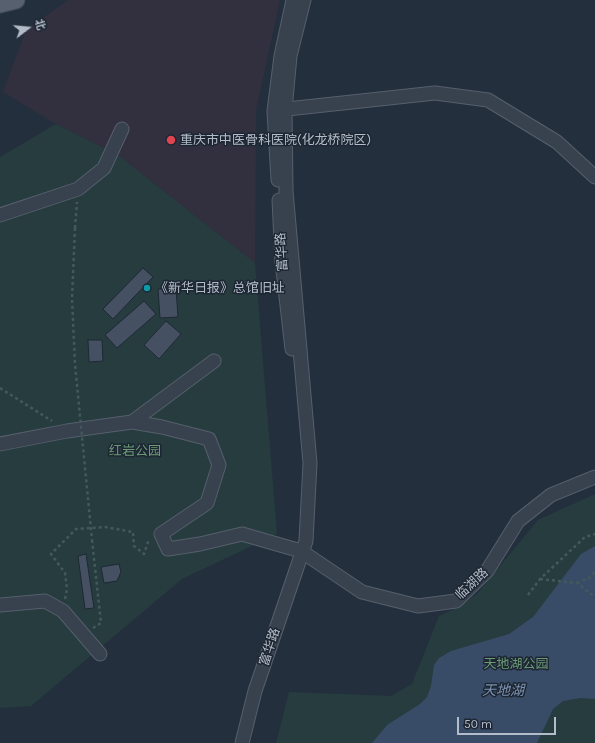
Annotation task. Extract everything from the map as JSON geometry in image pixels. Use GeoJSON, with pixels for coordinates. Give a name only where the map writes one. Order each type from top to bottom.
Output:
{"type":"FeatureCollection","features":[{"type":"Feature","properties":{"kind":"main road"},"geometry":{"type":"LineString","coordinates":[[0,4],[16,0]]}},
{"type":"Feature","properties":{"kind":"street","name":"富华路"},"geometry":{"type":"LineString","coordinates":[[242,743],[255,691],[301,551],[298,544],[304,462],[282,262],[280,110],[281,56],[293,0]]}},
{"type":"Feature","properties":{"kind":"street","name":"富华路"},"geometry":{"type":"LineString","coordinates":[[280,110],[290,56],[304,0]]}},
{"type":"Feature","properties":{"kind":"street"},"geometry":{"type":"LineString","coordinates":[[280,110],[435,94],[488,100],[556,142],[595,177]]}},
{"type":"Feature","properties":{"kind":"street"},"geometry":{"type":"LineString","coordinates":[[0,215],[78,189],[104,168],[122,129]]}},
{"type":"Feature","properties":{"kind":"street"},"geometry":{"type":"LineString","coordinates":[[132,422],[214,361]]}},
{"type":"Feature","properties":{"kind":"street"},"geometry":{"type":"LineString","coordinates":[[0,444],[67,431],[132,422],[162,427],[209,439],[220,465],[207,503],[161,534]]}},
{"type":"Feature","properties":{"kind":"street","name":"临湖路"},"geometry":{"type":"LineString","coordinates":[[161,534],[168,548],[200,544],[242,534],[301,551],[362,592],[418,606],[456,601],[487,571],[518,521],[551,495],[595,477]]}},
{"type":"Feature","properties":{"kind":"street"},"geometry":{"type":"LineString","coordinates":[[0,605],[45,601],[62,611],[100,654]]}},
{"type":"Feature","properties":{"kind":"path"},"geometry":{"type":"LineString","coordinates":[[78,189],[72,298],[75,364],[101,623]]}},
{"type":"Feature","properties":{"kind":"path"},"geometry":{"type":"LineString","coordinates":[[0,388],[67,431]]}},
{"type":"Feature","properties":{"kind":"path"},"geometry":{"type":"LineString","coordinates":[[62,611],[67,589],[64,573],[51,554],[76,529],[105,527],[133,532],[134,546],[144,554],[151,533],[161,534]]}},
{"type":"Feature","properties":{"kind":"path"},"geometry":{"type":"LineString","coordinates":[[528,595],[540,579],[585,537],[595,534]]}},
{"type":"Feature","properties":{"kind":"path"},"geometry":{"type":"LineString","coordinates":[[540,579],[577,583],[589,578],[595,572]]}},
{"type":"Feature","properties":{"kind":"path"},"geometry":{"type":"LineString","coordinates":[[577,583],[595,597]]}},
{"type":"Feature","properties":{"kind":"shaded area","name":"重庆市中医骨科医院(化龙桥院区)"},"geometry":{"type":"Polygon","coordinates":[[[68,0],[280,0],[256,110],[255,263],[118,155],[56,124],[3,92],[26,30],[68,0]]]}},
{"type":"Feature","properties":{"kind":"green space","name":"红岩公园"},"geometry":{"type":"Polygon","coordinates":[[[56,124],[118,155],[255,263],[277,534],[182,579],[31,706],[0,708],[0,157],[56,124]]]}},
{"type":"Feature","properties":{"kind":"green space","name":"天地湖公园"},"geometry":{"type":"Polygon","coordinates":[[[595,494],[595,743],[276,743],[289,692],[391,696],[412,684],[439,616],[457,608],[477,594],[538,520],[595,494]]]}},
{"type":"Feature","properties":{"kind":"water","name":"天地湖"},"geometry":{"type":"Polygon","coordinates":[[[595,546],[595,699],[580,698],[563,701],[553,709],[537,743],[372,743],[387,725],[420,704],[427,697],[431,686],[434,665],[439,658],[451,651],[509,634],[533,617],[581,554],[595,546]]]}},
{"type":"Feature","properties":{"kind":"building"},"geometry":{"type":"Polygon","coordinates":[[[143,268],[153,277],[113,319],[103,309],[143,268]]]}},
{"type":"Feature","properties":{"kind":"building"},"geometry":{"type":"Polygon","coordinates":[[[176,288],[178,317],[160,318],[158,289],[176,288]]]}},
{"type":"Feature","properties":{"kind":"building"},"geometry":{"type":"Polygon","coordinates":[[[144,301],[156,314],[117,348],[105,335],[144,301]]]}},
{"type":"Feature","properties":{"kind":"building"},"geometry":{"type":"Polygon","coordinates":[[[166,321],[181,334],[159,359],[144,345],[166,321]]]}},
{"type":"Feature","properties":{"kind":"building"},"geometry":{"type":"Polygon","coordinates":[[[88,340],[102,340],[103,361],[89,362],[88,340]]]}},
{"type":"Feature","properties":{"kind":"building"},"geometry":{"type":"Polygon","coordinates":[[[86,554],[94,608],[85,609],[78,556],[86,554]]]}},
{"type":"Feature","properties":{"kind":"building"},"geometry":{"type":"Polygon","coordinates":[[[119,564],[121,572],[117,581],[104,583],[101,567],[119,564]]]}},
{"type":"Feature","properties":{"kind":"place","name":"重庆市中医骨科医院(化龙桥院区)"},"geometry":{"type":"Point","coordinates":[171,140]}},
{"type":"Feature","properties":{"kind":"place","name":"《新华日报》总馆旧址"},"geometry":{"type":"Point","coordinates":[147,288]}}]}
